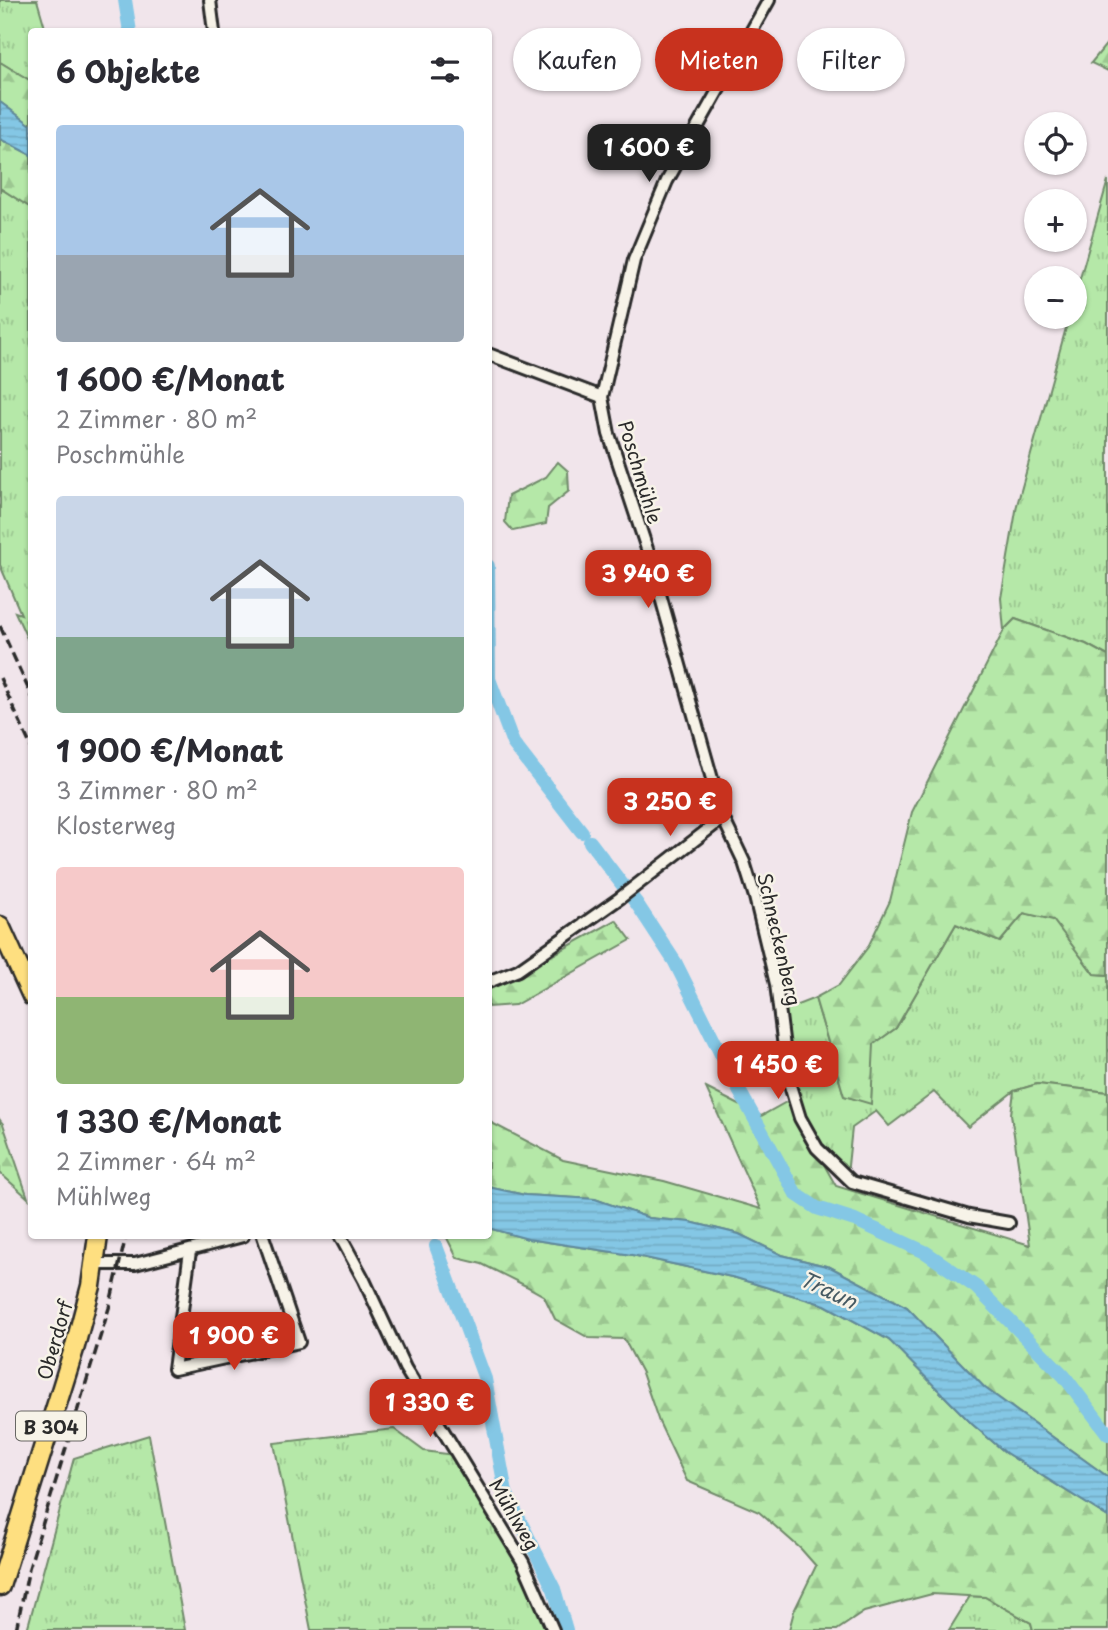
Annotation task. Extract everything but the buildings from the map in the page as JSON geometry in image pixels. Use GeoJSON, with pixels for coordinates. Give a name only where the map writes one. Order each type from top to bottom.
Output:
{"type":"FeatureCollection","features":[{"type":"Feature","properties":{"kind":"main road"},"geometry":{"type":"LineString","coordinates":[[0,926],[28,987]]}},
{"type":"Feature","properties":{"kind":"main road","name":"B 304"},"geometry":{"type":"LineString","coordinates":[[95,1264],[98,1239]]}},
{"type":"Feature","properties":{"kind":"main road","name":"Oberdorf"},"geometry":{"type":"LineString","coordinates":[[0,1586],[75,1346],[95,1264]]}},
{"type":"Feature","properties":{"kind":"street"},"geometry":{"type":"LineString","coordinates":[[211,0],[214,28]]}},
{"type":"Feature","properties":{"kind":"street","name":"Poschmühle"},"geometry":{"type":"LineString","coordinates":[[723,818],[649,555],[619,470],[602,397],[634,260],[667,181],[769,0]]}},
{"type":"Feature","properties":{"kind":"street"},"geometry":{"type":"LineString","coordinates":[[492,356],[602,397]]}},
{"type":"Feature","properties":{"kind":"street"},"geometry":{"type":"LineString","coordinates":[[492,980],[517,970],[620,898],[723,818]]}},
{"type":"Feature","properties":{"kind":"street","name":"Schneckenberg"},"geometry":{"type":"LineString","coordinates":[[723,818],[744,862],[765,937],[776,984],[788,1079],[800,1118],[817,1148],[852,1182],[969,1216],[1009,1223]]}},
{"type":"Feature","properties":{"kind":"street"},"geometry":{"type":"LineString","coordinates":[[95,1264],[135,1264],[190,1251],[225,1239]]}},
{"type":"Feature","properties":{"kind":"street"},"geometry":{"type":"LineString","coordinates":[[190,1251],[174,1370],[299,1342],[264,1239]]}},
{"type":"Feature","properties":{"kind":"street","name":"Mühlweg"},"geometry":{"type":"LineString","coordinates":[[342,1239],[405,1368],[523,1562],[553,1630]]}},
{"type":"Feature","properties":{"kind":"green space"},"geometry":{"type":"Polygon","coordinates":[[[0,0],[37,0],[45,28],[28,28],[28,79],[0,62],[0,0]]]}},
{"type":"Feature","properties":{"kind":"green space"},"geometry":{"type":"Polygon","coordinates":[[[1108,42],[1108,71],[1091,63],[1108,42]]]}},
{"type":"Feature","properties":{"kind":"green space"},"geometry":{"type":"Polygon","coordinates":[[[0,62],[28,79],[28,123],[0,102],[0,62]]]}},
{"type":"Feature","properties":{"kind":"green space"},"geometry":{"type":"Polygon","coordinates":[[[0,139],[28,153],[28,206],[0,188],[0,139]]]}},
{"type":"Feature","properties":{"kind":"green space"},"geometry":{"type":"Polygon","coordinates":[[[1108,180],[1108,656],[1086,644],[1015,619],[1004,630],[1001,598],[1017,505],[1066,329],[1087,329],[1087,266],[1084,266],[1108,180]]]}},
{"type":"Feature","properties":{"kind":"green space"},"geometry":{"type":"Polygon","coordinates":[[[0,188],[28,206],[28,640],[15,612],[21,614],[0,565],[0,188]]]}},
{"type":"Feature","properties":{"kind":"green space"},"geometry":{"type":"Polygon","coordinates":[[[558,462],[568,471],[569,491],[548,508],[546,524],[513,531],[505,522],[508,496],[546,477],[558,462]]]}},
{"type":"Feature","properties":{"kind":"green space"},"geometry":{"type":"Polygon","coordinates":[[[1015,619],[1086,644],[1108,656],[1108,975],[1094,974],[1053,920],[1024,913],[1000,942],[956,924],[896,1028],[874,1044],[871,1104],[844,1096],[815,998],[839,985],[868,947],[890,901],[912,812],[1004,630],[1015,619]]]}},
{"type":"Feature","properties":{"kind":"green space"},"geometry":{"type":"Polygon","coordinates":[[[1024,913],[1053,919],[1094,974],[1108,975],[1108,1092],[1037,1084],[1014,1091],[968,1127],[934,1092],[889,1126],[876,1111],[852,1128],[847,1175],[818,1147],[792,1089],[782,1011],[815,998],[844,1096],[871,1103],[873,1044],[896,1028],[956,924],[1000,942],[1024,913]]]}},
{"type":"Feature","properties":{"kind":"green space"},"geometry":{"type":"Polygon","coordinates":[[[616,920],[631,940],[515,1005],[492,1007],[492,983],[538,963],[616,920]]]}},
{"type":"Feature","properties":{"kind":"green space"},"geometry":{"type":"Polygon","coordinates":[[[1037,1084],[1108,1092],[1108,1477],[985,1388],[907,1307],[830,1267],[782,1255],[739,1234],[690,1222],[649,1218],[595,1199],[525,1195],[492,1188],[492,1123],[563,1160],[664,1181],[761,1209],[706,1088],[761,1116],[788,1101],[836,1186],[1030,1245],[1011,1114],[1014,1091],[1037,1084]]]}},
{"type":"Feature","properties":{"kind":"green space"},"geometry":{"type":"Polygon","coordinates":[[[0,1120],[3,1124],[28,1198],[0,1173],[0,1120]]]}},
{"type":"Feature","properties":{"kind":"green space"},"geometry":{"type":"Polygon","coordinates":[[[492,1229],[528,1239],[632,1255],[736,1278],[825,1305],[889,1340],[972,1424],[1006,1453],[1108,1517],[1108,1630],[1033,1630],[1031,1623],[985,1597],[932,1594],[864,1612],[837,1630],[789,1630],[794,1611],[816,1566],[759,1512],[687,1481],[659,1422],[642,1373],[624,1339],[589,1338],[555,1319],[544,1296],[482,1264],[457,1258],[448,1239],[492,1239],[492,1229]]]}},
{"type":"Feature","properties":{"kind":"green space"},"geometry":{"type":"Polygon","coordinates":[[[394,1429],[424,1451],[454,1455],[527,1580],[546,1630],[311,1630],[274,1443],[394,1429]]]}},
{"type":"Feature","properties":{"kind":"green space"},"geometry":{"type":"Polygon","coordinates":[[[149,1435],[185,1630],[27,1630],[74,1458],[149,1435]]]}},
{"type":"Feature","properties":{"kind":"green space"},"geometry":{"type":"Polygon","coordinates":[[[970,1596],[985,1597],[1031,1623],[1033,1630],[949,1630],[970,1596]]]}},
{"type":"Feature","properties":{"kind":"water"},"geometry":{"type":"Polygon","coordinates":[[[0,102],[28,123],[28,153],[0,139],[0,102]]]}},
{"type":"Feature","properties":{"kind":"water","name":"Traun"},"geometry":{"type":"Polygon","coordinates":[[[492,1188],[525,1195],[595,1199],[649,1218],[690,1222],[739,1234],[782,1255],[830,1267],[907,1307],[985,1388],[1108,1477],[1108,1517],[1006,1453],[972,1424],[889,1340],[825,1305],[736,1278],[632,1255],[528,1239],[492,1229],[492,1188]]]}},
{"type":"Feature","properties":{"kind":"waterway"},"geometry":{"type":"LineString","coordinates":[[125,0],[129,28]]}},
{"type":"Feature","properties":{"kind":"waterway"},"geometry":{"type":"LineString","coordinates":[[492,687],[513,743],[582,832]]}},
{"type":"Feature","properties":{"kind":"waterway"},"geometry":{"type":"LineString","coordinates":[[590,842],[637,904],[675,962],[740,1092],[796,1194],[817,1208],[855,1220],[925,1252],[976,1287],[1064,1376],[1108,1434]]}},
{"type":"Feature","properties":{"kind":"waterway"},"geometry":{"type":"LineString","coordinates":[[436,1246],[485,1379],[506,1493],[554,1589],[566,1630]]}},
{"type":"Feature","properties":{"kind":"railway"},"geometry":{"type":"LineString","coordinates":[[0,626],[28,688]]}},
{"type":"Feature","properties":{"kind":"railway"},"geometry":{"type":"LineString","coordinates":[[0,678],[28,740]]}},
{"type":"Feature","properties":{"kind":"railway"},"geometry":{"type":"LineString","coordinates":[[16,1630],[29,1568],[109,1308],[125,1239]]}}]}
